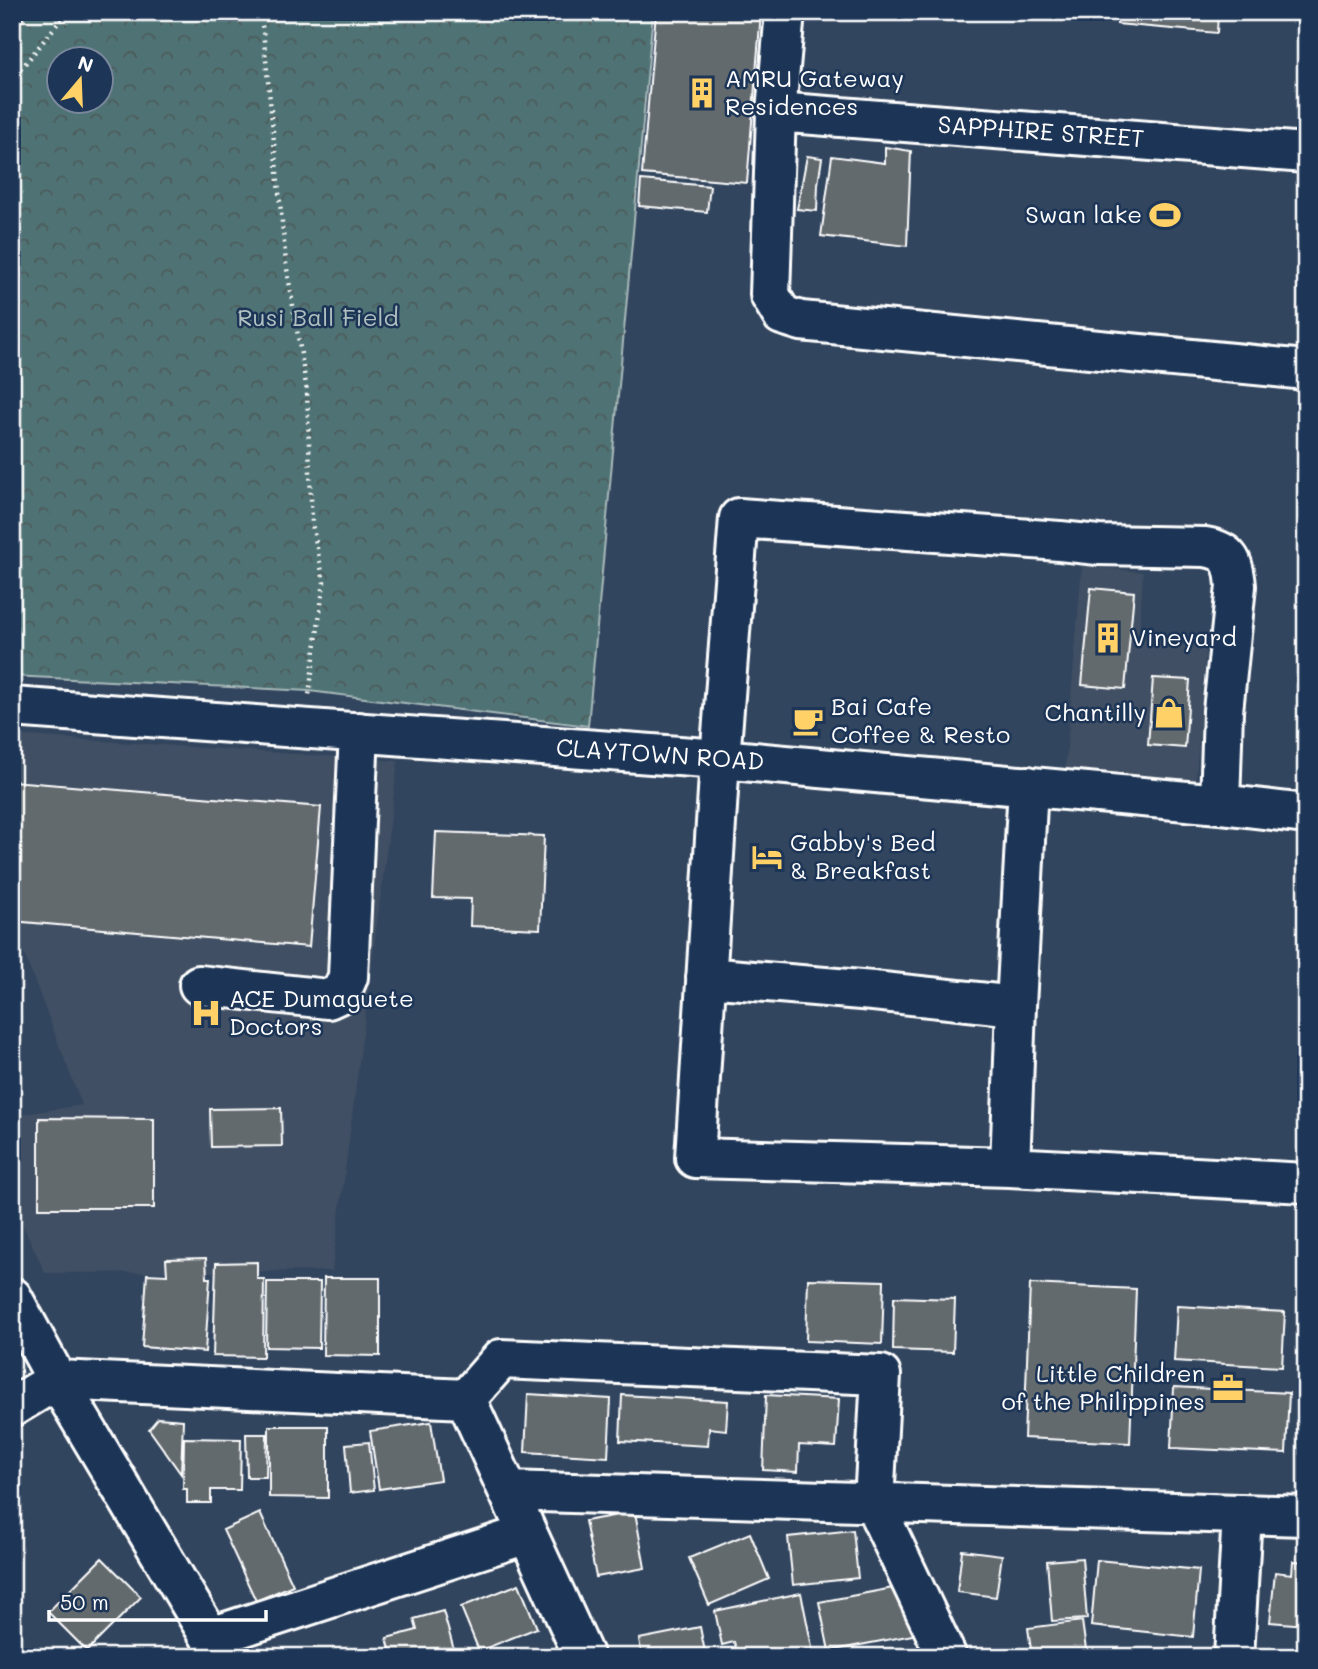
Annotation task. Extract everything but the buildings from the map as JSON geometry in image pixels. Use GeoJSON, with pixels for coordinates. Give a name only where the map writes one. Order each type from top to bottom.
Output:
{"type":"FeatureCollection","features":[{"type":"Feature","properties":{"kind":"street"},"geometry":{"type":"LineString","coordinates":[[785,12],[776,112],[769,295],[782,315],[801,321],[1306,370]]}},
{"type":"Feature","properties":{"kind":"street","name":"SAPPHIRE STREET"},"geometry":{"type":"LineString","coordinates":[[776,112],[1306,153]]}},
{"type":"Feature","properties":{"kind":"street"},"geometry":{"type":"LineString","coordinates":[[1220,804],[1223,711],[1236,586],[1231,562],[1219,550],[1205,547],[1098,545],[739,518],[720,758],[695,1158],[1010,1167],[1306,1183]]}},
{"type":"Feature","properties":{"kind":"street","name":"CLAYTOWN ROAD"},"geometry":{"type":"LineString","coordinates":[[12,707],[720,758],[1306,814]]}},
{"type":"Feature","properties":{"kind":"street"},"geometry":{"type":"LineString","coordinates":[[199,985],[328,999],[341,993],[348,977],[359,732]]}},
{"type":"Feature","properties":{"kind":"street"},"geometry":{"type":"LineString","coordinates":[[1010,1167],[1028,786]]}},
{"type":"Feature","properties":{"kind":"street"},"geometry":{"type":"LineString","coordinates":[[706,976],[1016,1006]]}},
{"type":"Feature","properties":{"kind":"street"},"geometry":{"type":"LineString","coordinates":[[12,1297],[57,1380],[216,1647],[527,1534]]}},
{"type":"Feature","properties":{"kind":"street"},"geometry":{"type":"LineString","coordinates":[[466,1399],[501,1359],[881,1375],[874,1503],[942,1656]]}},
{"type":"Feature","properties":{"kind":"street"},"geometry":{"type":"LineString","coordinates":[[12,1407],[57,1380],[466,1399]]}},
{"type":"Feature","properties":{"kind":"street"},"geometry":{"type":"LineString","coordinates":[[466,1399],[584,1657]]}},
{"type":"Feature","properties":{"kind":"street"},"geometry":{"type":"LineString","coordinates":[[508,1491],[1306,1516]]}},
{"type":"Feature","properties":{"kind":"street"},"geometry":{"type":"LineString","coordinates":[[1234,1657],[1242,1514]]}},
{"type":"Feature","properties":{"kind":"path"},"geometry":{"type":"LineString","coordinates":[[12,29],[29,12]]}},
{"type":"Feature","properties":{"kind":"path"},"geometry":{"type":"LineString","coordinates":[[12,80],[67,12]]}},
{"type":"Feature","properties":{"kind":"path"},"geometry":{"type":"LineString","coordinates":[[259,12],[286,263],[307,391],[312,524],[324,582],[309,691],[310,729]]}},
{"type":"Feature","properties":{"kind":"shaded area"},"geometry":{"type":"Polygon","coordinates":[[[1082,566],[1143,572],[1139,639],[1206,647],[1195,788],[1065,772],[1082,566]]]}},
{"type":"Feature","properties":{"kind":"shaded area","name":"ACE Dumaguete Doctors"},"geometry":{"type":"Polygon","coordinates":[[[12,735],[398,761],[332,1271],[45,1273],[12,1201],[12,1116],[82,1105],[12,922],[12,735]]]}},
{"type":"Feature","properties":{"kind":"green space","name":"Rusi Ball Field"},"geometry":{"type":"Polygon","coordinates":[[[12,12],[653,12],[588,726],[309,691],[12,676],[12,12]]]}},
{"type":"Feature","properties":{"kind":"place","name":"AMRU Gateway Residences"},"geometry":{"type":"Point","coordinates":[702,93]}},
{"type":"Feature","properties":{"kind":"place","name":"Swan lake"},"geometry":{"type":"Point","coordinates":[1165,215]}},
{"type":"Feature","properties":{"kind":"place","name":"Vineyard"},"geometry":{"type":"Point","coordinates":[1108,638]}},
{"type":"Feature","properties":{"kind":"place","name":"Chantilly"},"geometry":{"type":"Point","coordinates":[1169,713]}},
{"type":"Feature","properties":{"kind":"place","name":"Bai Cafe Coffee & Resto"},"geometry":{"type":"Point","coordinates":[808,721]}},
{"type":"Feature","properties":{"kind":"place","name":"Gabby's Bed & Breakfast"},"geometry":{"type":"Point","coordinates":[767,857]}},
{"type":"Feature","properties":{"kind":"place","name":"ACE Dumaguete Doctors"},"geometry":{"type":"Point","coordinates":[206,1013]}},
{"type":"Feature","properties":{"kind":"place","name":"Little Children of the Philippines"},"geometry":{"type":"Point","coordinates":[1228,1388]}}]}
